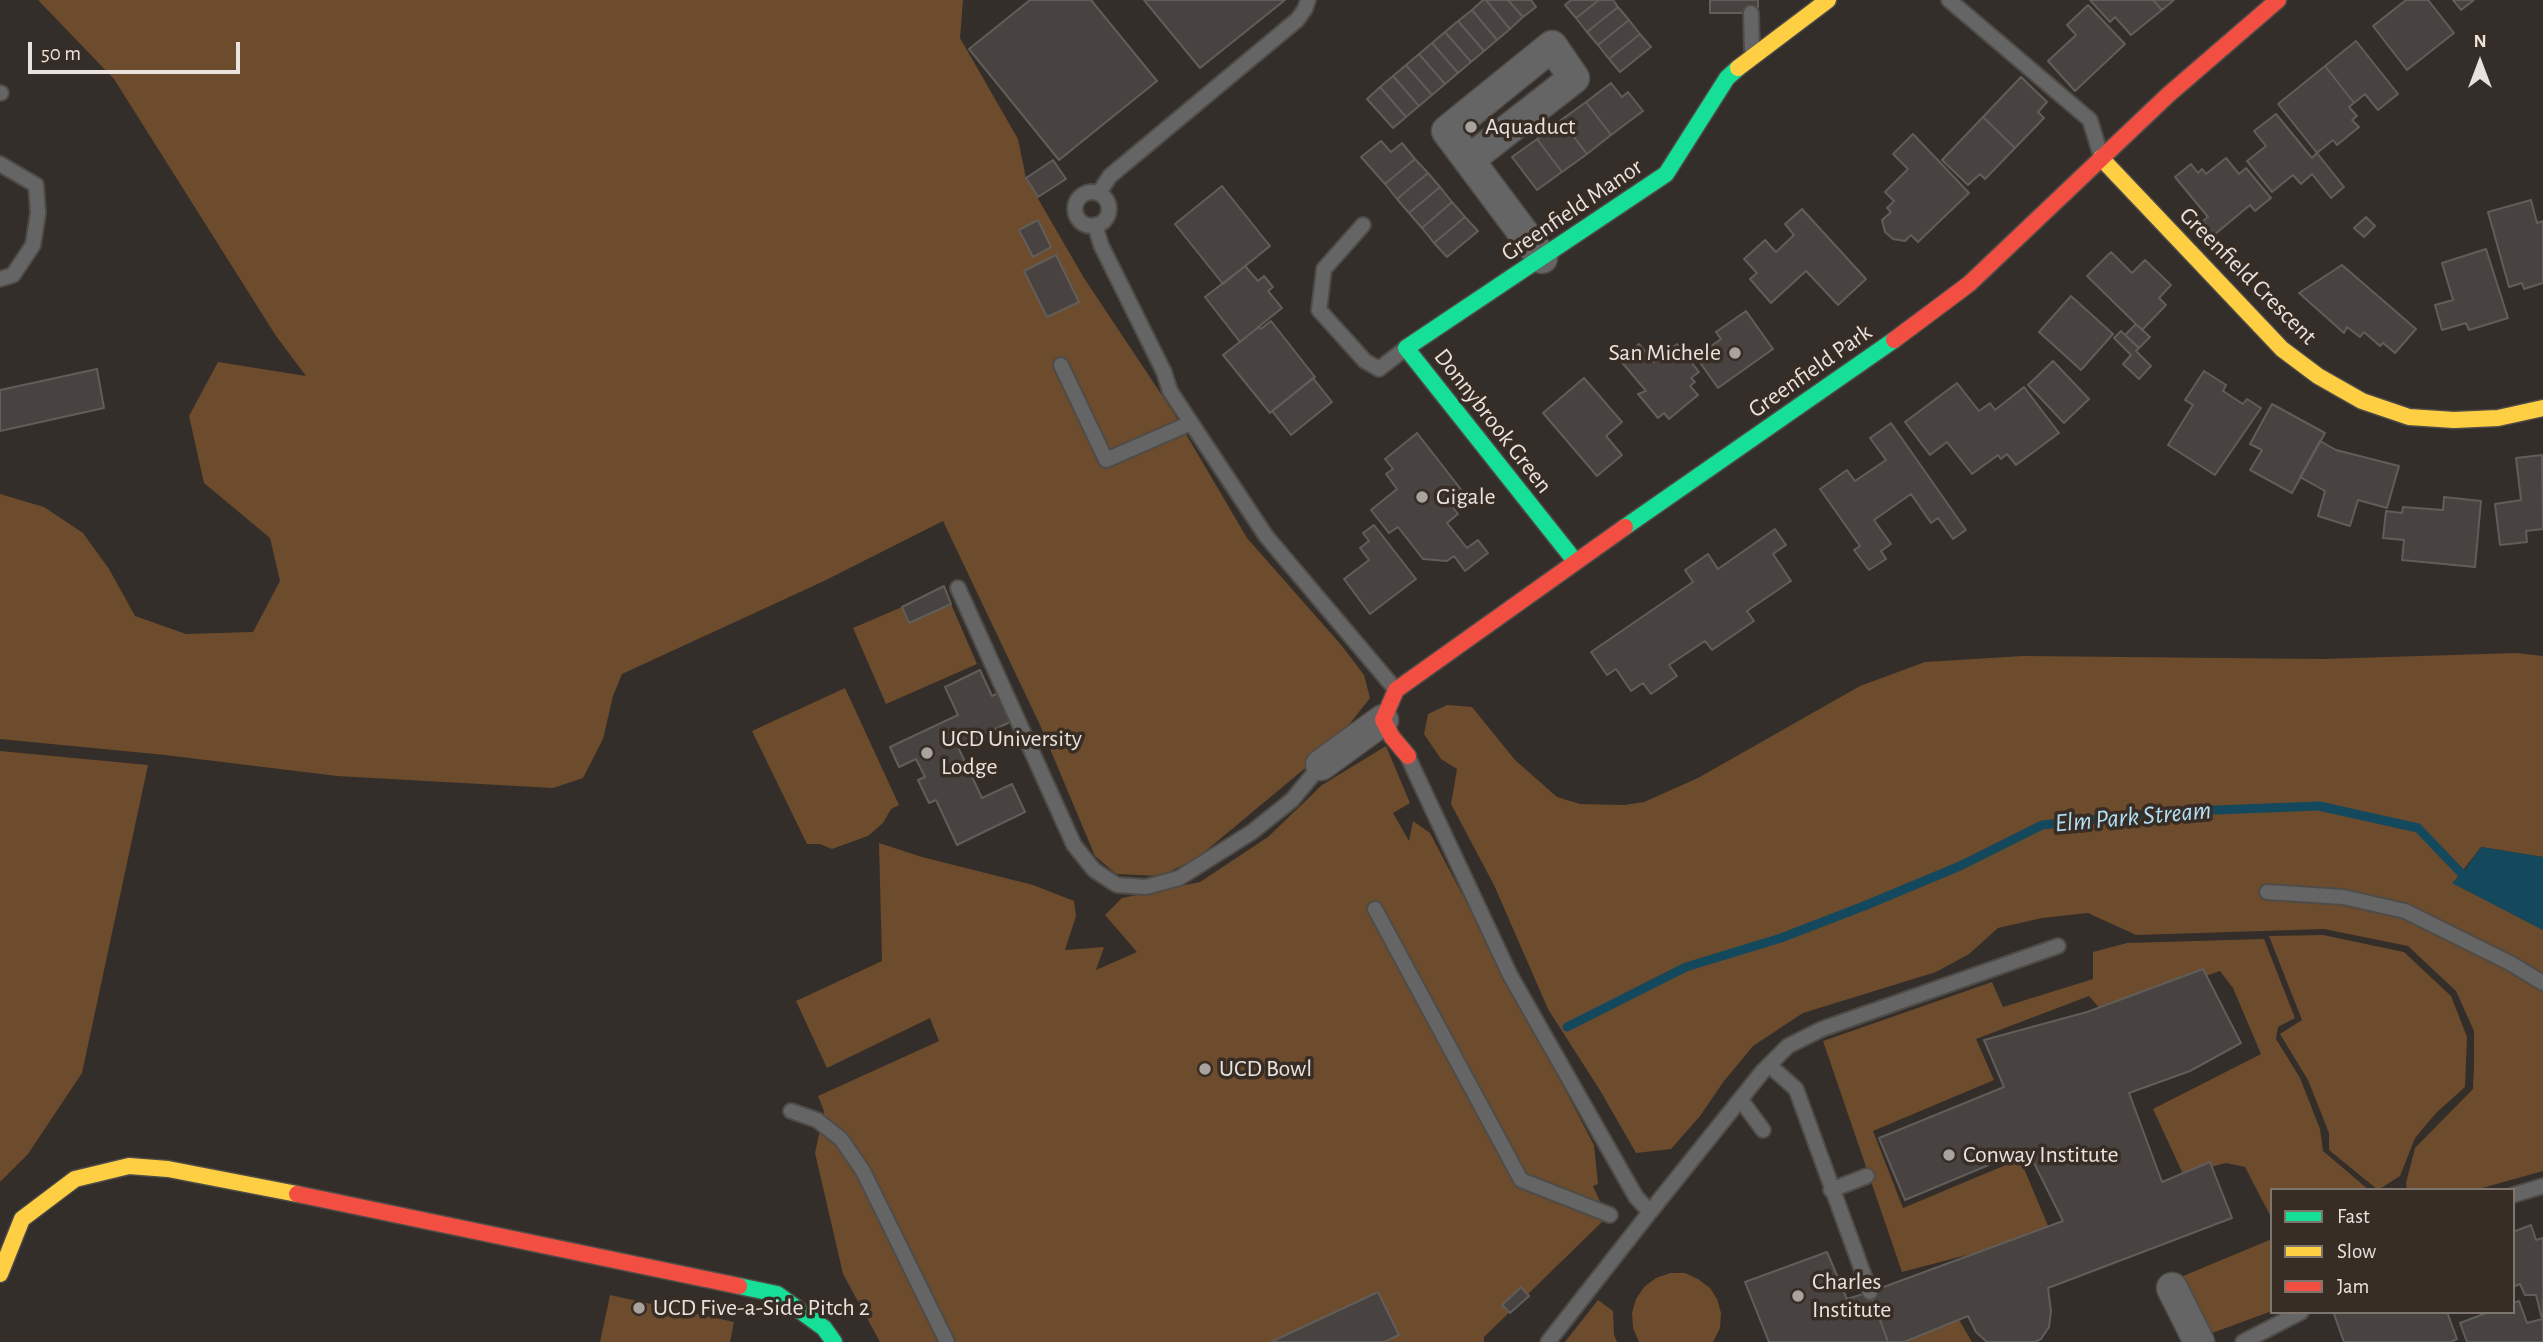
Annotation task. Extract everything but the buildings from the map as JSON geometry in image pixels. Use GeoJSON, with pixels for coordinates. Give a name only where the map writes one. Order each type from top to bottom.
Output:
{"type":"FeatureCollection","features":[{"type":"Feature","properties":{"kind":"street","name":"Greenfield Manor"},"geometry":{"type":"LineString","coordinates":[[1406,348],[1666,174],[1727,78],[1752,56],[1828,0]]}},
{"type":"Feature","properties":{"kind":"street","name":"Greenfield Park"},"geometry":{"type":"LineString","coordinates":[[1396,690],[1575,561],[1857,367],[1969,284],[2168,95],[2278,0]]}},
{"type":"Feature","properties":{"kind":"street","name":"Greenfield Crescent"},"geometry":{"type":"LineString","coordinates":[[2101,158],[2282,349],[2318,376],[2362,401],[2409,417],[2454,420],[2498,418],[2543,408]]}},
{"type":"Feature","properties":{"kind":"street"},"geometry":{"type":"LineString","coordinates":[[1469,160],[1542,258]]}},
{"type":"Feature","properties":{"kind":"street","name":"Donnybrook Green"},"geometry":{"type":"LineString","coordinates":[[1406,348],[1575,561]]}},
{"type":"Feature","properties":{"kind":"street"},"geometry":{"type":"LineString","coordinates":[[1321,765],[1383,719],[1396,690]]}},
{"type":"Feature","properties":{"kind":"street"},"geometry":{"type":"LineString","coordinates":[[1383,719],[1392,737],[1408,756]]}},
{"type":"Feature","properties":{"kind":"street"},"geometry":{"type":"LineString","coordinates":[[0,1274],[22,1219],[75,1180],[130,1166],[155,1168],[241,1182],[777,1294],[824,1328],[834,1342]]}},
{"type":"Feature","properties":{"kind":"street"},"geometry":{"type":"LineString","coordinates":[[2172,1287],[2199,1342]]}},
{"type":"Feature","properties":{"kind":"lane"},"geometry":{"type":"LineString","coordinates":[[1099,193],[1110,176],[1297,20],[1306,9],[1308,0]]}},
{"type":"Feature","properties":{"kind":"lane"},"geometry":{"type":"LineString","coordinates":[[1949,0],[2090,120],[2101,158]]}},
{"type":"Feature","properties":{"kind":"lane"},"geometry":{"type":"LineString","coordinates":[[1751,13],[1752,56]]}},
{"type":"Feature","properties":{"kind":"lane"},"geometry":{"type":"LineString","coordinates":[[0,164],[36,186],[38,213],[33,245],[12,275],[0,279]]}},
{"type":"Feature","properties":{"kind":"lane"},"geometry":{"type":"LineString","coordinates":[[1088,192],[1099,193],[1107,201],[1108,212],[1103,221],[1095,225],[1080,220],[1076,204],[1088,192]]}},
{"type":"Feature","properties":{"kind":"lane"},"geometry":{"type":"LineString","coordinates":[[1095,225],[1101,245],[1164,372],[1170,391],[1266,536],[1396,690]]}},
{"type":"Feature","properties":{"kind":"lane","name":"Donnybrook Green"},"geometry":{"type":"LineString","coordinates":[[1363,225],[1324,270],[1319,310],[1365,361],[1379,369],[1406,348]]}},
{"type":"Feature","properties":{"kind":"lane"},"geometry":{"type":"LineString","coordinates":[[1061,365],[1106,460],[1191,423]]}},
{"type":"Feature","properties":{"kind":"lane"},"geometry":{"type":"LineString","coordinates":[[958,588],[1074,845],[1094,870],[1117,885],[1146,887],[1179,878],[1252,832],[1292,800],[1321,765]]}},
{"type":"Feature","properties":{"kind":"lane"},"geometry":{"type":"LineString","coordinates":[[1408,756],[1510,975],[1636,1197],[1650,1212]]}},
{"type":"Feature","properties":{"kind":"lane"},"geometry":{"type":"LineString","coordinates":[[2267,892],[2343,897],[2405,911],[2510,963],[2543,983]]}},
{"type":"Feature","properties":{"kind":"lane"},"geometry":{"type":"LineString","coordinates":[[1375,909],[1521,1180],[1610,1215]]}},
{"type":"Feature","properties":{"kind":"lane"},"geometry":{"type":"LineString","coordinates":[[1548,1342],[1787,1045],[1822,1029],[2059,946]]}},
{"type":"Feature","properties":{"kind":"lane"},"geometry":{"type":"LineString","coordinates":[[1769,1065],[1796,1089],[1870,1292]]}},
{"type":"Feature","properties":{"kind":"lane"},"geometry":{"type":"LineString","coordinates":[[1741,1100],[1763,1130]]}},
{"type":"Feature","properties":{"kind":"lane"},"geometry":{"type":"LineString","coordinates":[[791,1111],[817,1120],[841,1139],[863,1171],[947,1342]]}},
{"type":"Feature","properties":{"kind":"lane"},"geometry":{"type":"LineString","coordinates":[[1831,1190],[1867,1176]]}},
{"type":"Feature","properties":{"kind":"lane"},"geometry":{"type":"LineString","coordinates":[[2515,1194],[2543,1186]]}},
{"type":"Feature","properties":{"kind":"lane"},"geometry":{"type":"LineString","coordinates":[[2243,1342],[2297,1314]]}},
{"type":"Feature","properties":{"kind":"shaded area"},"geometry":{"type":"Polygon","coordinates":[[[38,0],[963,0],[960,38],[1018,139],[1026,178],[1084,278],[1173,412],[1247,538],[1342,646],[1364,675],[1370,698],[1333,745],[1196,859],[1160,876],[1116,874],[1095,856],[1040,725],[943,521],[824,581],[622,674],[613,696],[603,739],[583,778],[553,788],[337,776],[165,755],[0,739],[0,494],[44,507],[83,533],[109,569],[135,616],[186,634],[253,632],[280,581],[270,538],[204,483],[189,416],[218,362],[306,376],[276,336],[114,79],[38,0]]]}},
{"type":"Feature","properties":{"kind":"shaded area"},"geometry":{"type":"Polygon","coordinates":[[[951,604],[977,664],[886,704],[853,628],[902,607],[909,623],[951,604]]]}},
{"type":"Feature","properties":{"kind":"shaded area"},"geometry":{"type":"Polygon","coordinates":[[[2516,653],[2543,656],[2543,857],[2481,847],[2453,883],[2543,930],[2543,1171],[2482,1188],[2407,1188],[2415,1148],[2473,1089],[2474,1065],[2474,1031],[2456,991],[2408,946],[2324,929],[2136,935],[2088,913],[2042,918],[1998,928],[1969,954],[1936,972],[1803,1013],[1753,1046],[1700,1116],[1671,1149],[1636,1153],[1548,1009],[1494,885],[1451,804],[1457,769],[1441,759],[1424,734],[1428,714],[1447,705],[1472,707],[1515,760],[1557,797],[1580,804],[1624,805],[1644,802],[1698,778],[1860,686],[1925,662],[2023,656],[2323,659],[2516,653]]]}},
{"type":"Feature","properties":{"kind":"shaded area"},"geometry":{"type":"Polygon","coordinates":[[[845,688],[899,805],[891,809],[883,823],[868,836],[832,849],[820,844],[807,844],[752,731],[845,688]]]}},
{"type":"Feature","properties":{"kind":"shaded area","name":"UCD Bowl"},"geometry":{"type":"Polygon","coordinates":[[[1386,746],[1410,803],[1393,813],[1409,841],[1413,821],[1430,833],[1594,1145],[1598,1184],[1593,1186],[1607,1217],[1484,1337],[1484,1342],[880,1342],[843,1274],[815,1153],[824,1111],[818,1096],[939,1041],[930,1018],[827,1068],[796,1001],[882,961],[879,843],[922,857],[1033,885],[1074,901],[1076,916],[1065,950],[1104,947],[1096,970],[1137,952],[1105,915],[1122,898],[1200,882],[1268,837],[1322,785],[1386,746]]]}},
{"type":"Feature","properties":{"kind":"shaded area"},"geometry":{"type":"Polygon","coordinates":[[[0,751],[148,765],[82,1073],[28,1154],[0,1182],[0,751]]]}},
{"type":"Feature","properties":{"kind":"shaded area"},"geometry":{"type":"Polygon","coordinates":[[[2323,935],[2404,952],[2451,996],[2467,1037],[2465,1087],[2436,1113],[2415,1138],[2400,1176],[2381,1188],[2376,1188],[2329,1150],[2329,1133],[2308,1080],[2280,1034],[2302,1020],[2269,936],[2323,935]]]}},
{"type":"Feature","properties":{"kind":"shaded area"},"geometry":{"type":"Polygon","coordinates":[[[2264,939],[2295,1018],[2278,1027],[2276,1039],[2300,1078],[2320,1129],[2323,1151],[2367,1188],[2270,1188],[2270,1215],[2245,1167],[2226,1163],[2183,1174],[2153,1109],[2261,1054],[2233,988],[2220,971],[2103,1012],[2089,996],[1976,1039],[1994,1080],[1873,1131],[1903,1208],[2020,1159],[2051,1233],[1902,1272],[1823,1041],[1992,982],[2003,1007],[2093,979],[2093,952],[2127,943],[2264,939]]]}},
{"type":"Feature","properties":{"kind":"shaded area"},"geometry":{"type":"Polygon","coordinates":[[[2270,1240],[2270,1312],[2193,1340],[2171,1281],[2270,1240]]]}},
{"type":"Feature","properties":{"kind":"shaded area"},"geometry":{"type":"Polygon","coordinates":[[[1670,1273],[1685,1273],[1698,1279],[1710,1288],[1717,1299],[1721,1313],[1720,1328],[1713,1342],[1639,1342],[1633,1328],[1632,1313],[1636,1299],[1644,1287],[1656,1278],[1670,1273]]]}},
{"type":"Feature","properties":{"kind":"shaded area","name":"UCD Five-a-Side Pitch 2"},"geometry":{"type":"Polygon","coordinates":[[[610,1295],[734,1322],[730,1342],[600,1342],[610,1295]]]}},
{"type":"Feature","properties":{"kind":"shaded area"},"geometry":{"type":"Polygon","coordinates":[[[1598,1300],[1613,1311],[1617,1342],[1565,1342],[1598,1300]]]}},
{"type":"Feature","properties":{"kind":"shaded area"},"geometry":{"type":"Polygon","coordinates":[[[1959,1320],[1972,1342],[1904,1342],[1959,1320]]]}},
{"type":"Feature","properties":{"kind":"water"},"geometry":{"type":"Polygon","coordinates":[[[2481,847],[2543,857],[2543,930],[2452,883],[2462,874],[2481,847]]]}},
{"type":"Feature","properties":{"kind":"waterway","name":"Elm Park Stream"},"geometry":{"type":"LineString","coordinates":[[1567,1027],[1686,967],[1781,938],[1864,906],[1960,866],[2042,825],[2164,812],[2319,806],[2418,828],[2462,874],[2471,878]]}},
{"type":"Feature","properties":{"kind":"traffic: fast"},"geometry":{"type":"LineString","coordinates":[[1575,561],[1406,348],[1666,174],[1727,78],[1738,68]]}},
{"type":"Feature","properties":{"kind":"traffic: fast"},"geometry":{"type":"LineString","coordinates":[[1625,527],[1894,340]]}},
{"type":"Feature","properties":{"kind":"traffic: fast"},"geometry":{"type":"LineString","coordinates":[[739,1286],[777,1294],[824,1328],[834,1342]]}},
{"type":"Feature","properties":{"kind":"traffic: slow"},"geometry":{"type":"LineString","coordinates":[[1738,68],[1828,0]]}},
{"type":"Feature","properties":{"kind":"traffic: slow"},"geometry":{"type":"LineString","coordinates":[[2101,158],[2282,349],[2318,376],[2362,401],[2409,417],[2454,420],[2498,418],[2543,408]]}},
{"type":"Feature","properties":{"kind":"traffic: slow"},"geometry":{"type":"LineString","coordinates":[[0,1274],[22,1219],[75,1179],[129,1166],[168,1169],[297,1194]]}},
{"type":"Feature","properties":{"kind":"traffic: jam"},"geometry":{"type":"LineString","coordinates":[[1894,340],[1969,284],[2168,95],[2278,0]]}},
{"type":"Feature","properties":{"kind":"traffic: jam"},"geometry":{"type":"LineString","coordinates":[[1408,756],[1392,737],[1383,720],[1396,690],[1625,527]]}},
{"type":"Feature","properties":{"kind":"traffic: jam"},"geometry":{"type":"LineString","coordinates":[[297,1194],[739,1286]]}},
{"type":"Feature","properties":{"kind":"place","name":"Aquaduct"},"geometry":{"type":"Point","coordinates":[1471,127]}},
{"type":"Feature","properties":{"kind":"place","name":"San Michele"},"geometry":{"type":"Point","coordinates":[1735,353]}},
{"type":"Feature","properties":{"kind":"place","name":"Gigale"},"geometry":{"type":"Point","coordinates":[1422,497]}},
{"type":"Feature","properties":{"kind":"place","name":"UCD University Lodge"},"geometry":{"type":"Point","coordinates":[927,753]}},
{"type":"Feature","properties":{"kind":"place","name":"UCD Bowl"},"geometry":{"type":"Point","coordinates":[1205,1069]}},
{"type":"Feature","properties":{"kind":"place","name":"Conway Institute"},"geometry":{"type":"Point","coordinates":[1949,1155]}},
{"type":"Feature","properties":{"kind":"place","name":"Charles Institute"},"geometry":{"type":"Point","coordinates":[1798,1296]}},
{"type":"Feature","properties":{"kind":"place","name":"UCD Five-a-Side Pitch 2"},"geometry":{"type":"Point","coordinates":[639,1308]}}]}
